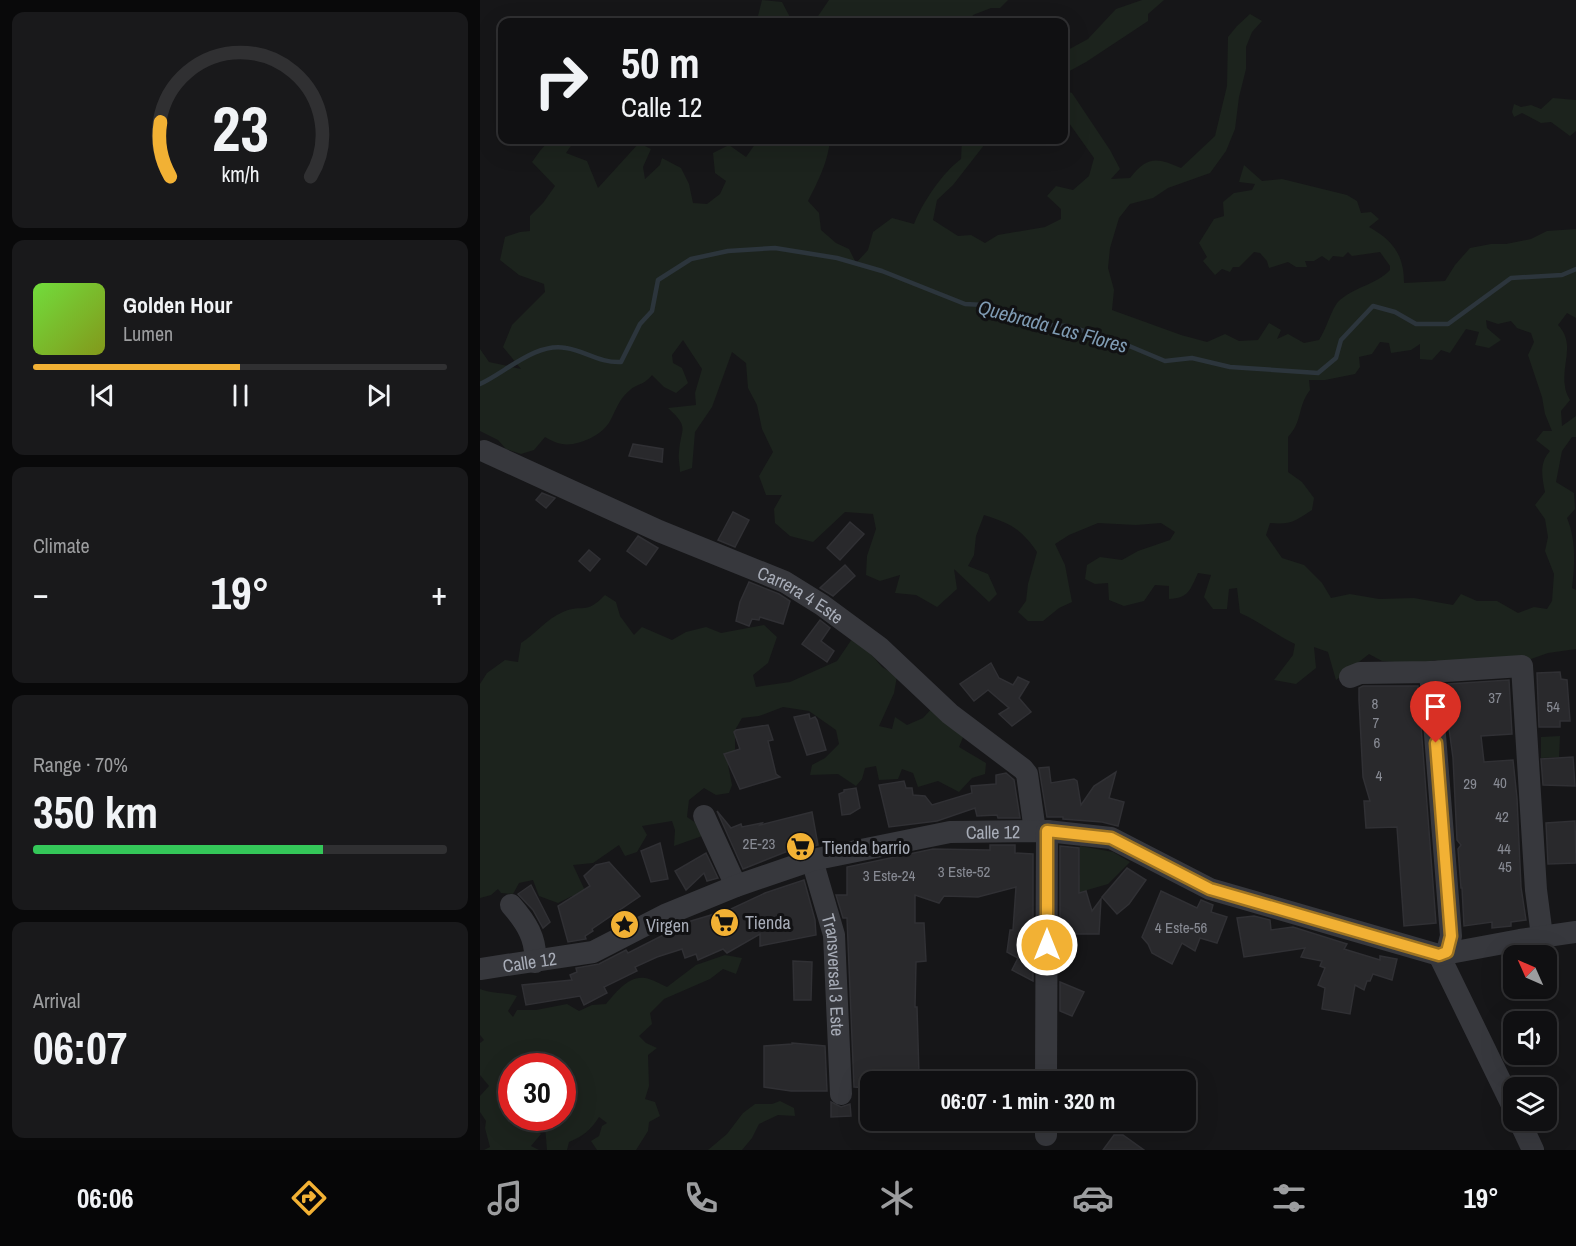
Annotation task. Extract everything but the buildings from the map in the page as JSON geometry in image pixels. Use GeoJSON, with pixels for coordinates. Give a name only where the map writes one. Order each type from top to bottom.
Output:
{"type":"FeatureCollection","features":[{"type":"Feature","properties":{"kind":"street","name":"Carrera 4 Este"},"geometry":{"type":"LineString","coordinates":[[484,451],[659,531],[785,582],[822,605],[879,647],[950,714],[1023,769],[1027,774],[1041,831],[1047,1071]]}},
{"type":"Feature","properties":{"kind":"street"},"geometry":{"type":"LineString","coordinates":[[1350,677],[1360,673],[1430,672],[1522,666],[1536,890],[1542,936]]}},
{"type":"Feature","properties":{"kind":"street"},"geometry":{"type":"LineString","coordinates":[[1430,672],[1451,936],[1443,953],[1503,1085]]}},
{"type":"Feature","properties":{"kind":"street"},"geometry":{"type":"LineString","coordinates":[[705,816],[736,886]]}},
{"type":"Feature","properties":{"kind":"street","name":"Calle 12"},"geometry":{"type":"LineString","coordinates":[[480,969],[593,952],[665,915],[736,886],[812,860],[950,832],[1041,831],[1111,838],[1210,889],[1443,953],[1576,932]]}},
{"type":"Feature","properties":{"kind":"street","name":"Transversal 3 Este"},"geometry":{"type":"LineString","coordinates":[[812,860],[834,935],[841,1094]]}},
{"type":"Feature","properties":{"kind":"street"},"geometry":{"type":"LineString","coordinates":[[511,905],[526,922],[536,949],[535,962]]}},
{"type":"Feature","properties":{"kind":"street"},"geometry":{"type":"LineString","coordinates":[[1524,1131],[1533,1150]]}},
{"type":"Feature","properties":{"kind":"shaded area"},"geometry":{"type":"Polygon","coordinates":[[[762,0],[782,2],[790,18],[760,18],[758,16],[762,0]]]}},
{"type":"Feature","properties":{"kind":"shaded area"},"geometry":{"type":"Polygon","coordinates":[[[829,0],[1008,0],[1000,8],[991,8],[973,15],[972,18],[817,18],[829,0]]]}},
{"type":"Feature","properties":{"kind":"shaded area"},"geometry":{"type":"Polygon","coordinates":[[[1142,0],[1164,0],[1148,14],[1148,21],[1068,72],[1068,50],[1088,39],[1116,9],[1142,0]]]}},
{"type":"Feature","properties":{"kind":"shaded area"},"geometry":{"type":"Polygon","coordinates":[[[1250,14],[1262,21],[1252,32],[1246,47],[1246,69],[1239,97],[1235,129],[1226,151],[1210,173],[1168,188],[1153,198],[1130,204],[1119,218],[1110,248],[1108,268],[1114,290],[1112,310],[1207,342],[1225,334],[1239,341],[1258,340],[1269,323],[1281,330],[1277,339],[1288,334],[1304,343],[1319,340],[1338,302],[1390,270],[1390,266],[1380,252],[1352,256],[1348,252],[1343,257],[1333,256],[1329,261],[1322,256],[1314,261],[1305,261],[1307,267],[1296,267],[1288,262],[1269,268],[1267,261],[1260,253],[1254,252],[1239,267],[1233,267],[1230,272],[1222,269],[1215,275],[1203,261],[1207,257],[1199,243],[1214,219],[1224,216],[1223,202],[1234,193],[1252,190],[1255,184],[1239,182],[1244,165],[1262,181],[1282,179],[1347,195],[1357,201],[1361,213],[1371,212],[1379,219],[1369,227],[1378,232],[1396,250],[1404,273],[1404,283],[1445,281],[1470,248],[1531,239],[1547,231],[1576,229],[1576,318],[1567,313],[1558,325],[1566,339],[1564,378],[1570,400],[1561,411],[1562,426],[1576,416],[1576,437],[1572,437],[1562,451],[1556,482],[1574,493],[1575,509],[1567,518],[1574,552],[1572,588],[1576,590],[1576,649],[1548,653],[1531,659],[1453,666],[1435,660],[1418,664],[1382,661],[1369,654],[1336,680],[1328,652],[1314,647],[1316,668],[1296,684],[1274,680],[1293,655],[1295,644],[1240,613],[1237,588],[1229,589],[1227,609],[1213,609],[1204,597],[1211,575],[1198,573],[1191,588],[1181,597],[1169,599],[1169,586],[1155,585],[1144,601],[1124,606],[1109,600],[1108,583],[1095,584],[1085,579],[1087,565],[1100,557],[1122,560],[1138,551],[1170,540],[1175,532],[1161,523],[1136,525],[1098,523],[1069,535],[1055,544],[1065,565],[1072,602],[1059,608],[1043,621],[1028,621],[1018,612],[1026,601],[1037,552],[1014,528],[984,515],[976,536],[974,555],[968,566],[988,574],[997,594],[989,602],[954,569],[957,589],[937,607],[916,595],[895,593],[900,575],[880,581],[866,575],[867,556],[876,529],[873,514],[845,512],[813,542],[790,536],[775,523],[774,509],[782,495],[766,495],[759,476],[773,452],[762,429],[757,405],[748,388],[746,363],[732,352],[712,407],[695,432],[692,468],[680,472],[682,424],[668,408],[696,405],[695,393],[702,369],[683,340],[672,355],[673,363],[682,368],[688,383],[676,393],[664,387],[652,375],[626,393],[607,426],[589,439],[568,444],[558,443],[545,437],[534,450],[521,454],[506,449],[498,440],[480,431],[480,349],[489,362],[521,369],[503,347],[512,325],[545,292],[544,284],[519,275],[500,260],[505,237],[530,231],[530,216],[555,186],[532,162],[545,145],[572,144],[566,153],[587,161],[598,188],[638,144],[641,144],[651,149],[643,167],[645,179],[660,165],[662,158],[681,168],[689,184],[693,203],[707,204],[720,194],[726,181],[715,173],[713,153],[729,145],[746,157],[755,144],[830,144],[825,164],[808,201],[819,213],[821,230],[836,243],[849,249],[856,263],[868,250],[873,232],[892,218],[914,224],[934,188],[961,159],[962,144],[985,144],[953,185],[937,200],[933,220],[958,236],[971,235],[985,243],[998,235],[1045,227],[1061,219],[1061,209],[1047,196],[1056,186],[1073,190],[1089,176],[1094,158],[1068,122],[1068,92],[1072,93],[1120,169],[1111,179],[1130,178],[1147,162],[1153,161],[1165,162],[1181,168],[1215,136],[1227,86],[1228,37],[1250,14]],[[1486,320],[1487,328],[1501,340],[1489,348],[1475,345],[1479,332],[1466,329],[1450,353],[1441,350],[1432,360],[1420,359],[1420,344],[1411,350],[1391,353],[1389,343],[1380,342],[1372,354],[1359,357],[1360,367],[1355,374],[1325,380],[1309,380],[1310,390],[1303,402],[1296,425],[1288,437],[1288,472],[1302,482],[1314,498],[1312,510],[1292,521],[1270,523],[1266,535],[1282,558],[1304,565],[1322,583],[1331,598],[1350,594],[1379,599],[1414,598],[1453,605],[1461,594],[1477,601],[1497,601],[1518,613],[1534,607],[1547,609],[1552,601],[1554,574],[1545,551],[1548,537],[1545,519],[1535,505],[1545,492],[1542,476],[1543,465],[1550,451],[1536,440],[1543,431],[1552,431],[1528,355],[1534,342],[1531,333],[1517,328],[1511,321],[1498,324],[1486,320]]]}},
{"type":"Feature","properties":{"kind":"shaded area"},"geometry":{"type":"Polygon","coordinates":[[[1553,98],[1576,100],[1576,131],[1570,136],[1551,122],[1541,123],[1522,113],[1514,117],[1512,112],[1514,104],[1521,107],[1531,105],[1541,109],[1553,98]]]}},
{"type":"Feature","properties":{"kind":"shaded area"},"geometry":{"type":"Polygon","coordinates":[[[605,595],[616,602],[620,616],[634,635],[642,627],[672,640],[686,632],[706,627],[721,633],[764,625],[777,637],[768,663],[753,675],[756,687],[790,682],[837,661],[852,639],[865,647],[882,667],[897,676],[894,693],[879,726],[892,729],[895,717],[907,725],[923,718],[936,704],[966,730],[959,747],[986,763],[985,774],[972,778],[959,792],[938,781],[918,787],[913,773],[902,769],[898,779],[879,780],[876,766],[865,768],[862,779],[856,786],[838,774],[810,775],[812,765],[825,758],[839,744],[836,730],[809,711],[783,707],[759,716],[742,718],[735,730],[735,750],[728,765],[732,785],[729,793],[716,795],[704,788],[689,800],[687,817],[699,825],[705,835],[674,846],[675,830],[672,821],[642,826],[647,835],[637,852],[625,856],[619,845],[593,863],[573,865],[588,897],[580,899],[572,896],[558,903],[539,896],[533,880],[519,883],[513,894],[501,893],[498,889],[491,895],[480,898],[480,684],[487,673],[505,660],[518,662],[521,643],[551,619],[563,612],[593,605],[605,595]]]}},
{"type":"Feature","properties":{"kind":"shaded area"},"geometry":{"type":"Polygon","coordinates":[[[1560,736],[1559,757],[1541,758],[1541,737],[1560,736]]]}},
{"type":"Feature","properties":{"kind":"shaded area"},"geometry":{"type":"Polygon","coordinates":[[[1080,846],[1113,852],[1130,862],[1108,884],[1070,895],[1069,876],[1080,875],[1080,846]]]}},
{"type":"Feature","properties":{"kind":"shaded area"},"geometry":{"type":"Polygon","coordinates":[[[725,955],[742,958],[736,974],[723,969],[710,979],[664,999],[650,1013],[652,1024],[639,1036],[646,1043],[657,1048],[648,1055],[649,1086],[645,1099],[655,1102],[660,1116],[649,1122],[648,1131],[636,1150],[597,1150],[591,1141],[599,1136],[602,1126],[607,1123],[599,1117],[586,1132],[569,1142],[567,1150],[547,1150],[545,1131],[576,1131],[576,1053],[498,1053],[498,1131],[537,1131],[541,1134],[531,1146],[539,1150],[484,1150],[490,1147],[485,1128],[486,1121],[480,1112],[480,1096],[489,1086],[480,1075],[480,1043],[484,1040],[480,1035],[480,989],[517,996],[508,1011],[513,1017],[517,1010],[536,1010],[567,1004],[579,1011],[592,1005],[606,1004],[633,979],[648,979],[667,987],[696,965],[725,955]]]}},
{"type":"Feature","properties":{"kind":"shaded area"},"geometry":{"type":"Polygon","coordinates":[[[780,1101],[794,1108],[795,1116],[778,1115],[759,1124],[752,1138],[742,1150],[708,1150],[727,1134],[743,1113],[755,1104],[772,1104],[780,1101]]]}},
{"type":"Feature","properties":{"kind":"waterway","name":"Quebrada Las Flores"},"geometry":{"type":"LineString","coordinates":[[480,384],[532,354],[555,347],[566,348],[606,361],[621,362],[640,324],[652,311],[658,280],[691,259],[728,251],[775,248],[837,258],[882,271],[965,304],[984,305],[1033,324],[1067,326],[1115,340],[1165,361],[1192,358],[1230,367],[1318,373],[1336,358],[1341,340],[1373,306],[1395,312],[1416,324],[1448,324],[1511,278],[1562,275],[1576,269]]}},
{"type":"Feature","properties":{"kind":"place","name":"Tienda barrio"},"geometry":{"type":"Point","coordinates":[801,847]}},
{"type":"Feature","properties":{"kind":"place","name":"Tienda"},"geometry":{"type":"Point","coordinates":[724,922]}},
{"type":"Feature","properties":{"kind":"place","name":"Virgen"},"geometry":{"type":"Point","coordinates":[625,925]}},
{"type":"Feature","properties":{"kind":"route"},"geometry":{"type":"LineString","coordinates":[[1047,945],[1047,831],[1111,838],[1210,889],[1439,955],[1447,952],[1451,936],[1436,743]]}}]}
